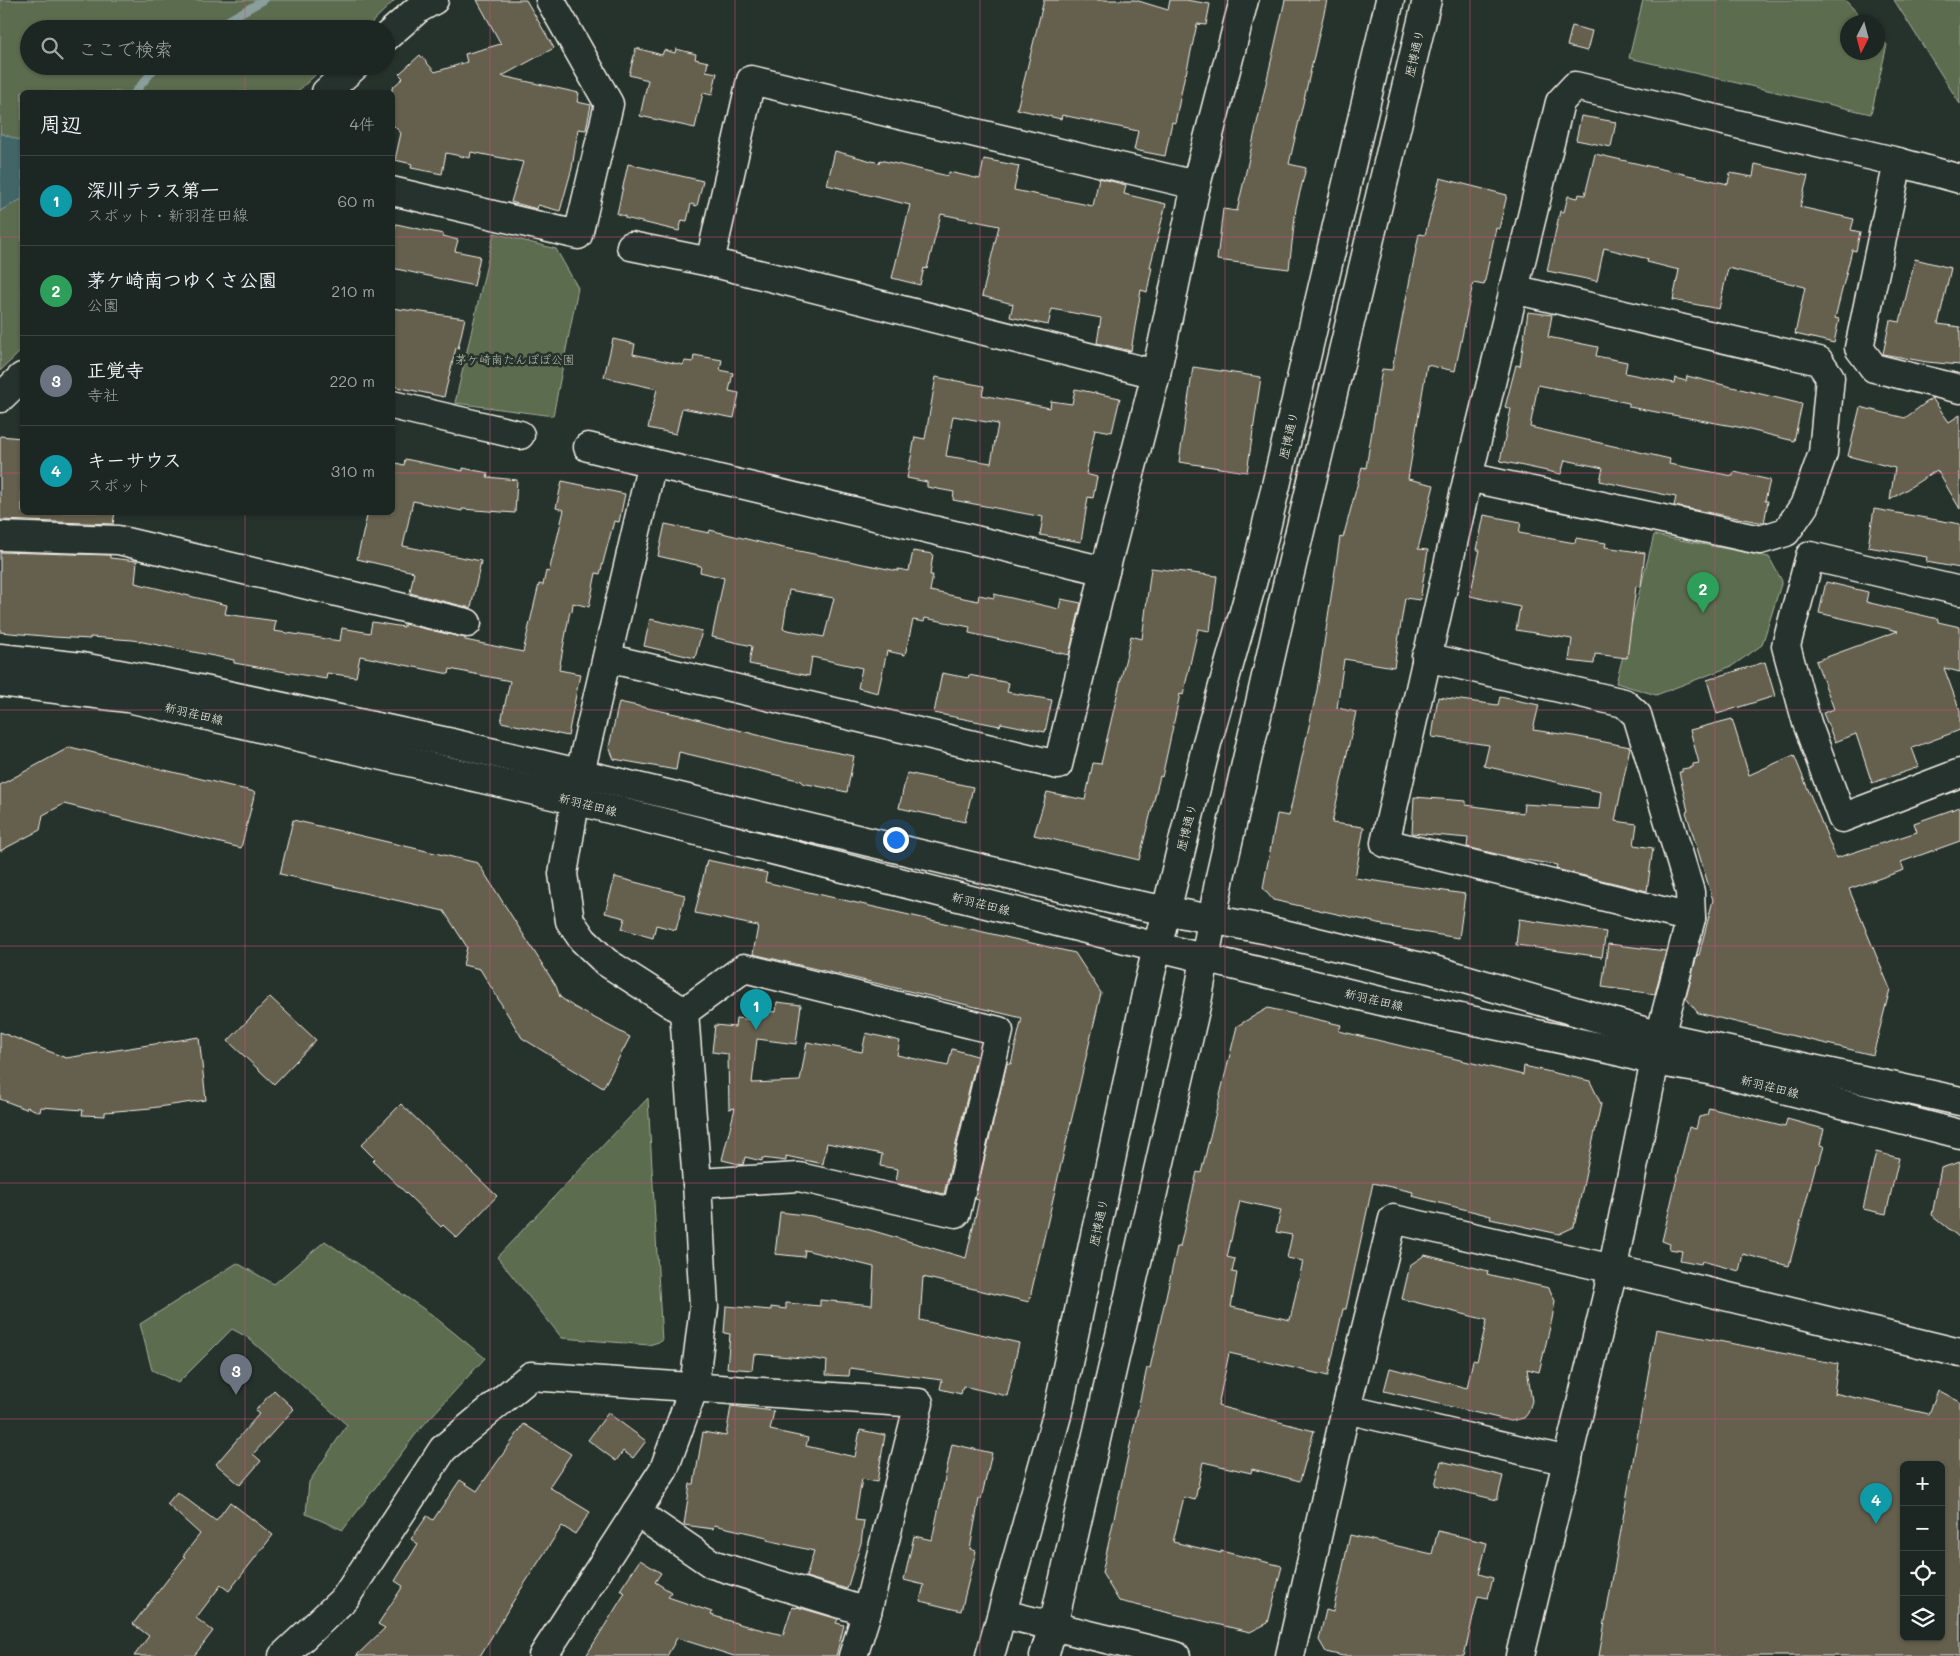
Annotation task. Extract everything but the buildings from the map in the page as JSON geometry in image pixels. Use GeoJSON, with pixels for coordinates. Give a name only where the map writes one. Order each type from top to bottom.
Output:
{"type":"FeatureCollection","features":[{"type":"Feature","properties":{"kind":"street"},"geometry":{"type":"LineString","coordinates":[[395,30],[418,9],[434,0]]}},
{"type":"Feature","properties":{"kind":"street"},"geometry":{"type":"LineString","coordinates":[[395,192],[578,235],[609,104],[550,0]]}},
{"type":"Feature","properties":{"kind":"street"},"geometry":{"type":"LineString","coordinates":[[607,658],[1058,765],[1105,571],[1156,374],[1196,184],[1244,0]]}},
{"type":"Feature","properties":{"kind":"street","name":"歴博通り"},"geometry":{"type":"LineString","coordinates":[[990,1656],[1057,1415],[1166,911],[1207,743],[1258,562],[1390,0]]}},
{"type":"Feature","properties":{"kind":"street","name":"歴博通り"},"geometry":{"type":"LineString","coordinates":[[1044,1656],[1053,1626],[1198,997],[1220,877],[1280,617],[1427,0]]}},
{"type":"Feature","properties":{"kind":"street"},"geometry":{"type":"LineString","coordinates":[[328,90],[345,75]]}},
{"type":"Feature","properties":{"kind":"street"},"geometry":{"type":"LineString","coordinates":[[710,262],[751,80],[1196,184]]}},
{"type":"Feature","properties":{"kind":"street"},"geometry":{"type":"LineString","coordinates":[[1691,918],[1385,843],[1468,477],[1555,116],[1560,102],[1575,86],[1898,162],[1960,179]]}},
{"type":"Feature","properties":{"kind":"street"},"geometry":{"type":"LineString","coordinates":[[1898,162],[1859,348],[1874,368],[1960,389]]}},
{"type":"Feature","properties":{"kind":"street"},"geometry":{"type":"LineString","coordinates":[[631,246],[710,262],[1156,374]]}},
{"type":"Feature","properties":{"kind":"street"},"geometry":{"type":"LineString","coordinates":[[1468,477],[1760,540],[1786,532],[1804,506],[1822,453],[1830,377],[1819,361],[1514,289]]}},
{"type":"Feature","properties":{"kind":"street"},"geometry":{"type":"LineString","coordinates":[[0,398],[20,379]]}},
{"type":"Feature","properties":{"kind":"street"},"geometry":{"type":"LineString","coordinates":[[395,406],[520,435]]}},
{"type":"Feature","properties":{"kind":"street"},"geometry":{"type":"LineString","coordinates":[[588,447],[1105,571]]}},
{"type":"Feature","properties":{"kind":"street"},"geometry":{"type":"LineString","coordinates":[[652,462],[574,800],[563,874],[570,921],[583,940],[606,962],[684,1012]]}},
{"type":"Feature","properties":{"kind":"street"},"geometry":{"type":"LineString","coordinates":[[0,536],[118,540],[466,623]]}},
{"type":"Feature","properties":{"kind":"street"},"geometry":{"type":"LineString","coordinates":[[1960,591],[1810,556],[1786,646],[1807,723],[1842,818],[1960,773]]}},
{"type":"Feature","properties":{"kind":"street"},"geometry":{"type":"LineString","coordinates":[[1426,657],[1624,702],[1637,715],[1690,892],[1691,918],[1657,1048],[1613,1269],[1520,1656]]}},
{"type":"Feature","properties":{"kind":"street","name":"新羽荏田線"},"geometry":{"type":"LineString","coordinates":[[0,658],[82,667],[199,689],[452,742],[1122,902],[1212,919],[1434,970],[1657,1048],[1708,1070],[1960,1134]]}},
{"type":"Feature","properties":{"kind":"street","name":"新羽荏田線"},"geometry":{"type":"LineString","coordinates":[[0,682],[128,698],[574,800],[1389,1003],[1613,1050],[1657,1048],[1936,1094],[1960,1101]]}},
{"type":"Feature","properties":{"kind":"street"},"geometry":{"type":"LineString","coordinates":[[684,1012],[744,968],[999,1031],[956,1213],[799,1177],[697,1183]]}},
{"type":"Feature","properties":{"kind":"street"},"geometry":{"type":"LineString","coordinates":[[543,1656],[664,1469],[694,1387],[704,1307],[684,1012]]}},
{"type":"Feature","properties":{"kind":"street"},"geometry":{"type":"LineString","coordinates":[[1290,1656],[1346,1408],[1393,1219],[1613,1269],[1960,1353]]}},
{"type":"Feature","properties":{"kind":"street"},"geometry":{"type":"LineString","coordinates":[[283,1656],[345,1598],[443,1449],[532,1376],[919,1403],[853,1656]]}},
{"type":"Feature","properties":{"kind":"street"},"geometry":{"type":"LineString","coordinates":[[1346,1408],[1568,1461]]}},
{"type":"Feature","properties":{"kind":"street"},"geometry":{"type":"LineString","coordinates":[[636,1512],[712,1564],[866,1612]]}},
{"type":"Feature","properties":{"kind":"street"},"geometry":{"type":"LineString","coordinates":[[1002,1614],[1176,1656]]}},
{"type":"Feature","properties":{"kind":"green space"},"geometry":{"type":"Polygon","coordinates":[[[0,0],[395,0],[374,20],[20,20],[20,75],[315,75],[299,90],[20,90],[20,352],[0,371],[0,0]]]}},
{"type":"Feature","properties":{"kind":"green space"},"geometry":{"type":"Polygon","coordinates":[[[1643,0],[1845,0],[1859,15],[1840,15],[1840,60],[1884,60],[1871,114],[1629,58],[1643,0]]]}},
{"type":"Feature","properties":{"kind":"green space"},"geometry":{"type":"Polygon","coordinates":[[[1894,0],[1960,0],[1960,104],[1894,0]]]}},
{"type":"Feature","properties":{"kind":"green space","name":"茅ケ崎南たんぽぽ公園"},"geometry":{"type":"Polygon","coordinates":[[[494,233],[556,249],[578,288],[553,416],[455,403],[494,233]]]}},
{"type":"Feature","properties":{"kind":"green space"},"geometry":{"type":"Polygon","coordinates":[[[1654,535],[1769,557],[1782,581],[1762,645],[1732,666],[1656,695],[1616,683],[1654,535]]]}},
{"type":"Feature","properties":{"kind":"green space"},"geometry":{"type":"Polygon","coordinates":[[[648,1098],[662,1341],[649,1345],[562,1338],[497,1257],[648,1098]]]}},
{"type":"Feature","properties":{"kind":"green space"},"geometry":{"type":"Polygon","coordinates":[[[325,1241],[431,1314],[485,1358],[419,1430],[343,1530],[306,1514],[309,1482],[347,1425],[247,1337],[232,1329],[178,1383],[152,1370],[140,1324],[237,1263],[274,1284],[325,1241]]]}},
{"type":"Feature","properties":{"kind":"water"},"geometry":{"type":"Polygon","coordinates":[[[0,133],[20,140],[20,200],[0,211],[0,133]]]}},
{"type":"Feature","properties":{"kind":"waterway"},"geometry":{"type":"LineString","coordinates":[[228,20],[264,0]]}},
{"type":"Feature","properties":{"kind":"waterway"},"geometry":{"type":"LineString","coordinates":[[137,90],[149,75]]}},
{"type":"Feature","properties":{"kind":"place","name":"茅ケ崎南つゆくさ公園"},"geometry":{"type":"Point","coordinates":[1703,613]}},
{"type":"Feature","properties":{"kind":"place","name":"深川テラス第一"},"geometry":{"type":"Point","coordinates":[756,1030]}},
{"type":"Feature","properties":{"kind":"place","name":"正覚寺"},"geometry":{"type":"Point","coordinates":[236,1395]}},
{"type":"Feature","properties":{"kind":"place","name":"キーサウス"},"geometry":{"type":"Point","coordinates":[1876,1524]}}]}
